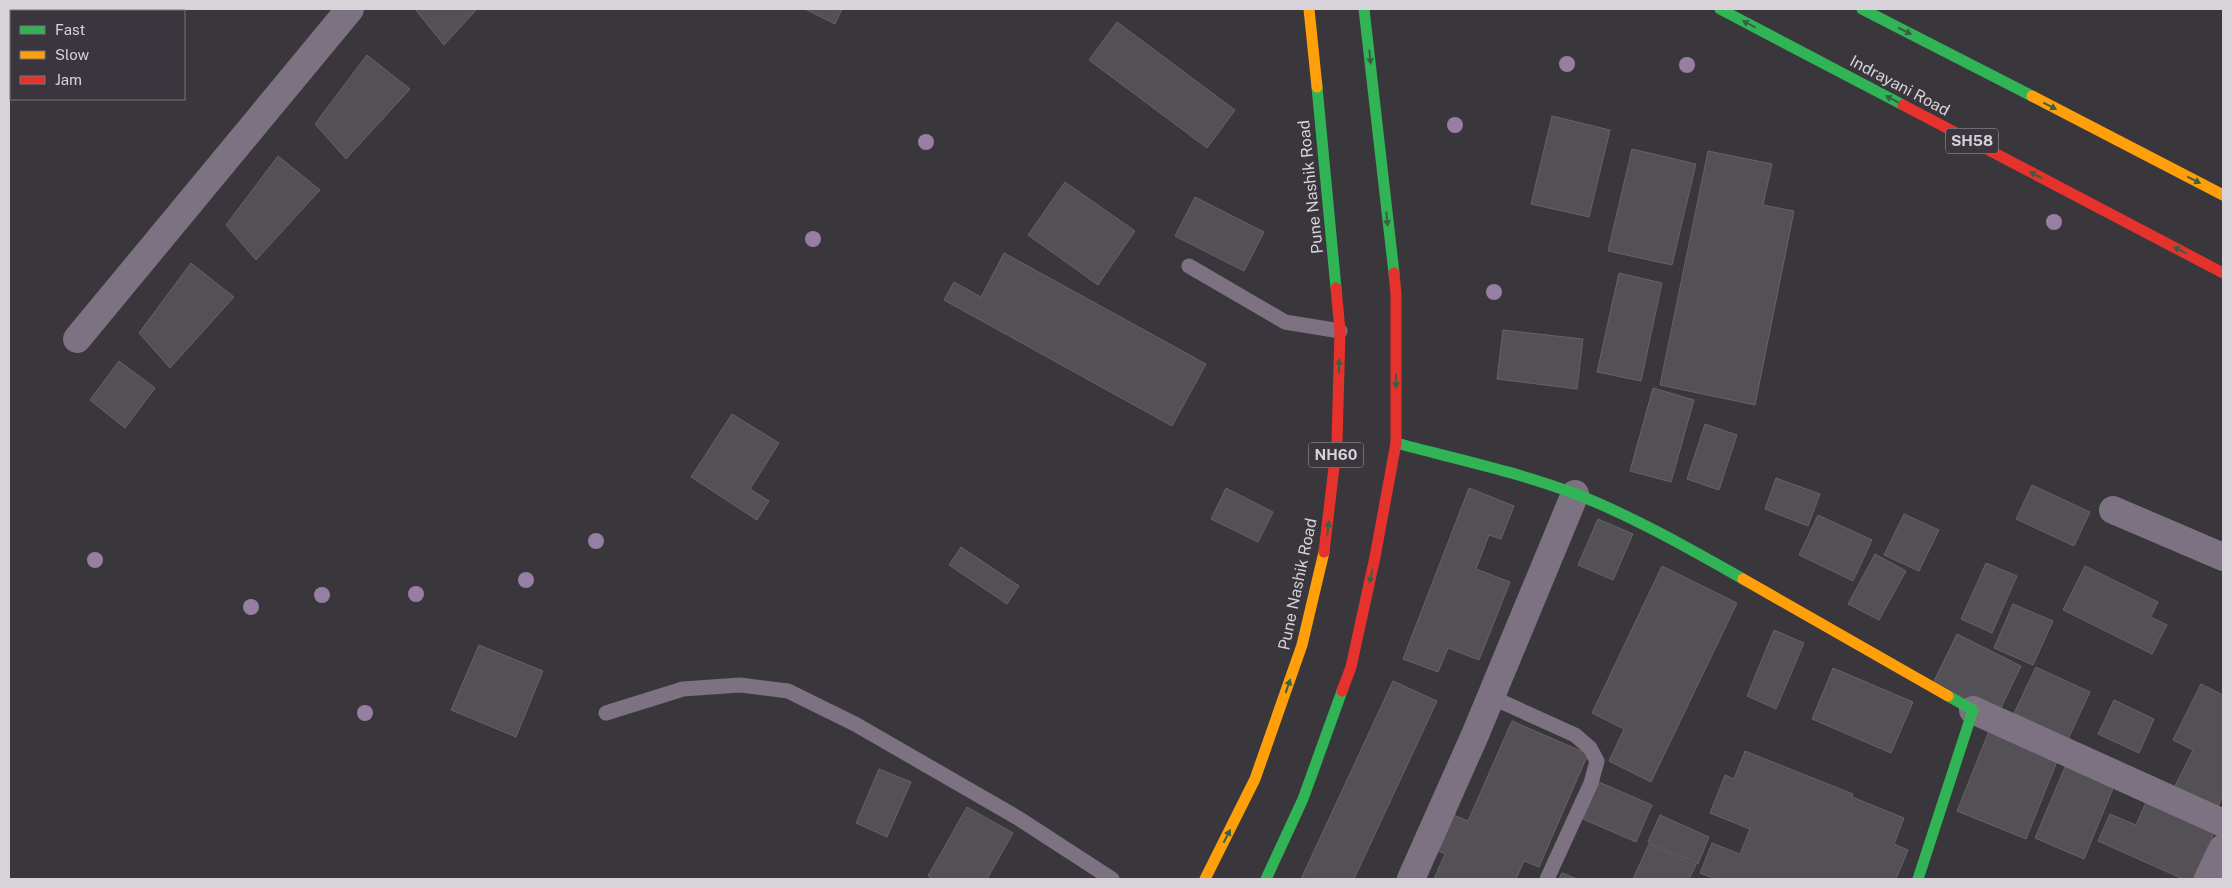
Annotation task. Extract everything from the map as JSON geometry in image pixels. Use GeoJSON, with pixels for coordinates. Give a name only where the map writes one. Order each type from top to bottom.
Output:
{"type":"FeatureCollection","features":[{"type":"Feature","properties":{"kind":"main road","name":"Pune Nashik Road"},"geometry":{"type":"LineString","coordinates":[[1205,879],[1256,779],[1302,645],[1326,543],[1337,442],[1340,331],[1309,9]]}},
{"type":"Feature","properties":{"kind":"main road"},"geometry":{"type":"LineString","coordinates":[[1266,879],[1303,799],[1351,667],[1376,557],[1396,443],[1396,294],[1364,9]]}},
{"type":"Feature","properties":{"kind":"main road","name":"Indrayani Road"},"geometry":{"type":"LineString","coordinates":[[1720,9],[2223,273]]}},
{"type":"Feature","properties":{"kind":"main road"},"geometry":{"type":"LineString","coordinates":[[1862,9],[2223,195]]}},
{"type":"Feature","properties":{"kind":"main road"},"geometry":{"type":"LineString","coordinates":[[1396,443],[1511,473],[1574,494],[1649,526],[1973,710],[1918,879]]}},
{"type":"Feature","properties":{"kind":"street"},"geometry":{"type":"LineString","coordinates":[[77,339],[350,9]]}},
{"type":"Feature","properties":{"kind":"street"},"geometry":{"type":"LineString","coordinates":[[1411,879],[1491,697],[1574,494]]}},
{"type":"Feature","properties":{"kind":"street"},"geometry":{"type":"LineString","coordinates":[[2113,510],[2223,557]]}},
{"type":"Feature","properties":{"kind":"street"},"geometry":{"type":"LineString","coordinates":[[1973,710],[2223,824]]}},
{"type":"Feature","properties":{"kind":"street"},"geometry":{"type":"LineString","coordinates":[[2208,879],[2223,848]]}},
{"type":"Feature","properties":{"kind":"lane"},"geometry":{"type":"LineString","coordinates":[[1189,266],[1285,322],[1340,331]]}},
{"type":"Feature","properties":{"kind":"lane"},"geometry":{"type":"LineString","coordinates":[[606,712],[683,690],[740,685],[788,691],[855,724],[1010,813],[1112,879]]}},
{"type":"Feature","properties":{"kind":"lane"},"geometry":{"type":"LineString","coordinates":[[1491,697],[1575,734],[1590,748],[1596,761],[1591,783],[1547,879]]}},
{"type":"Feature","properties":{"kind":"building"},"geometry":{"type":"Polygon","coordinates":[[[415,9],[477,9],[444,45],[415,9]]]}},
{"type":"Feature","properties":{"kind":"building"},"geometry":{"type":"Polygon","coordinates":[[[805,9],[842,9],[835,24],[805,9]]]}},
{"type":"Feature","properties":{"kind":"building"},"geometry":{"type":"Polygon","coordinates":[[[1117,22],[1235,110],[1207,148],[1089,60],[1117,22]]]}},
{"type":"Feature","properties":{"kind":"building"},"geometry":{"type":"Polygon","coordinates":[[[367,55],[410,89],[346,159],[315,124],[367,55]]]}},
{"type":"Feature","properties":{"kind":"building"},"geometry":{"type":"Polygon","coordinates":[[[1552,116],[1610,130],[1589,217],[1531,204],[1552,116]]]}},
{"type":"Feature","properties":{"kind":"building"},"geometry":{"type":"Polygon","coordinates":[[[1632,149],[1696,164],[1672,265],[1608,251],[1632,149]]]}},
{"type":"Feature","properties":{"kind":"building"},"geometry":{"type":"Polygon","coordinates":[[[1708,151],[1772,164],[1763,205],[1794,211],[1755,405],[1660,385],[1708,151]]]}},
{"type":"Feature","properties":{"kind":"building"},"geometry":{"type":"Polygon","coordinates":[[[278,156],[320,190],[256,260],[226,225],[278,156]]]}},
{"type":"Feature","properties":{"kind":"building"},"geometry":{"type":"Polygon","coordinates":[[[1065,182],[1135,231],[1098,285],[1028,235],[1065,182]]]}},
{"type":"Feature","properties":{"kind":"building"},"geometry":{"type":"Polygon","coordinates":[[[1195,197],[1264,232],[1244,271],[1175,236],[1195,197]]]}},
{"type":"Feature","properties":{"kind":"building"},"geometry":{"type":"Polygon","coordinates":[[[1004,253],[1206,364],[1172,426],[944,300],[954,282],[981,297],[1004,253]]]}},
{"type":"Feature","properties":{"kind":"building"},"geometry":{"type":"Polygon","coordinates":[[[191,263],[234,297],[170,368],[139,333],[191,263]]]}},
{"type":"Feature","properties":{"kind":"building"},"geometry":{"type":"Polygon","coordinates":[[[1619,273],[1662,283],[1641,381],[1597,372],[1619,273]]]}},
{"type":"Feature","properties":{"kind":"building"},"geometry":{"type":"Polygon","coordinates":[[[1503,330],[1583,339],[1577,389],[1497,379],[1503,330]]]}},
{"type":"Feature","properties":{"kind":"building"},"geometry":{"type":"Polygon","coordinates":[[[119,361],[155,388],[125,428],[90,400],[119,361]]]}},
{"type":"Feature","properties":{"kind":"building"},"geometry":{"type":"Polygon","coordinates":[[[1653,388],[1694,400],[1671,482],[1630,471],[1653,388]]]}},
{"type":"Feature","properties":{"kind":"building"},"geometry":{"type":"Polygon","coordinates":[[[732,414],[779,443],[750,489],[769,501],[757,520],[691,477],[732,414]]]}},
{"type":"Feature","properties":{"kind":"building"},"geometry":{"type":"Polygon","coordinates":[[[1705,424],[1737,435],[1719,490],[1687,479],[1705,424]]]}},
{"type":"Feature","properties":{"kind":"building"},"geometry":{"type":"Polygon","coordinates":[[[1776,478],[1820,494],[1808,526],[1765,509],[1776,478]]]}},
{"type":"Feature","properties":{"kind":"building"},"geometry":{"type":"Polygon","coordinates":[[[2032,485],[2090,512],[2074,546],[2016,519],[2032,485]]]}},
{"type":"Feature","properties":{"kind":"building"},"geometry":{"type":"Polygon","coordinates":[[[1226,488],[1273,512],[1258,542],[1211,519],[1226,488]]]}},
{"type":"Feature","properties":{"kind":"building"},"geometry":{"type":"Polygon","coordinates":[[[1469,488],[1514,506],[1501,539],[1489,535],[1476,569],[1510,582],[1479,660],[1448,648],[1438,672],[1403,659],[1469,488]]]}},
{"type":"Feature","properties":{"kind":"building"},"geometry":{"type":"Polygon","coordinates":[[[1904,514],[1939,530],[1919,571],[1884,555],[1904,514]]]}},
{"type":"Feature","properties":{"kind":"building"},"geometry":{"type":"Polygon","coordinates":[[[1818,515],[1872,540],[1853,581],[1799,555],[1818,515]]]}},
{"type":"Feature","properties":{"kind":"building"},"geometry":{"type":"Polygon","coordinates":[[[1598,519],[1633,534],[1613,580],[1578,565],[1598,519]]]}},
{"type":"Feature","properties":{"kind":"building"},"geometry":{"type":"Polygon","coordinates":[[[961,547],[1019,586],[1007,604],[949,565],[961,547]]]}},
{"type":"Feature","properties":{"kind":"building"},"geometry":{"type":"Polygon","coordinates":[[[1875,554],[1906,571],[1879,620],[1848,604],[1875,554]]]}},
{"type":"Feature","properties":{"kind":"building"},"geometry":{"type":"Polygon","coordinates":[[[1986,563],[2017,576],[1992,633],[1961,619],[1986,563]]]}},
{"type":"Feature","properties":{"kind":"building"},"geometry":{"type":"Polygon","coordinates":[[[1662,566],[1737,603],[1651,782],[1609,761],[1624,729],[1592,713],[1662,566]]]}},
{"type":"Feature","properties":{"kind":"building"},"geometry":{"type":"Polygon","coordinates":[[[2085,566],[2158,602],[2151,617],[2167,625],[2152,654],[2063,610],[2085,566]]]}},
{"type":"Feature","properties":{"kind":"building"},"geometry":{"type":"Polygon","coordinates":[[[2013,604],[2053,621],[2033,665],[1994,648],[2013,604]]]}},
{"type":"Feature","properties":{"kind":"building"},"geometry":{"type":"Polygon","coordinates":[[[1774,630],[1804,643],[1776,709],[1747,696],[1774,630]]]}},
{"type":"Feature","properties":{"kind":"building"},"geometry":{"type":"Polygon","coordinates":[[[1957,634],[2021,666],[1998,714],[1933,683],[1957,634]]]}},
{"type":"Feature","properties":{"kind":"building"},"geometry":{"type":"Polygon","coordinates":[[[479,645],[543,671],[516,737],[451,710],[479,645]]]}},
{"type":"Feature","properties":{"kind":"building"},"geometry":{"type":"Polygon","coordinates":[[[2036,667],[2090,692],[2068,739],[2014,713],[2036,667]]]}},
{"type":"Feature","properties":{"kind":"building"},"geometry":{"type":"Polygon","coordinates":[[[1833,668],[1913,702],[1891,753],[1812,719],[1833,668]]]}},
{"type":"Feature","properties":{"kind":"building"},"geometry":{"type":"Polygon","coordinates":[[[1393,681],[1437,701],[1354,879],[1301,879],[1393,681]]]}},
{"type":"Feature","properties":{"kind":"building"},"geometry":{"type":"Polygon","coordinates":[[[2201,684],[2223,695],[2223,796],[2215,813],[2172,792],[2193,750],[2173,740],[2201,684]]]}},
{"type":"Feature","properties":{"kind":"building"},"geometry":{"type":"Polygon","coordinates":[[[2114,700],[2154,719],[2139,753],[2098,734],[2114,700]]]}},
{"type":"Feature","properties":{"kind":"building"},"geometry":{"type":"Polygon","coordinates":[[[1512,721],[1588,754],[1539,867],[1524,861],[1516,879],[1434,879],[1445,854],[1438,851],[1454,815],[1468,821],[1512,721]]]}},
{"type":"Feature","properties":{"kind":"building"},"geometry":{"type":"Polygon","coordinates":[[[1991,726],[2060,754],[2026,839],[1957,811],[1991,726]]]}},
{"type":"Feature","properties":{"kind":"building"},"geometry":{"type":"Polygon","coordinates":[[[1745,751],[1853,794],[1852,797],[1904,818],[1894,844],[1908,850],[1896,879],[1716,879],[1700,873],[1712,843],[1740,854],[1750,829],[1710,813],[1725,775],[1734,779],[1745,751]]]}},
{"type":"Feature","properties":{"kind":"building"},"geometry":{"type":"Polygon","coordinates":[[[2068,760],[2116,781],[2084,859],[2035,838],[2068,760]]]}},
{"type":"Feature","properties":{"kind":"building"},"geometry":{"type":"Polygon","coordinates":[[[879,769],[911,782],[887,837],[856,823],[879,769]]]}},
{"type":"Feature","properties":{"kind":"building"},"geometry":{"type":"Polygon","coordinates":[[[1599,782],[1652,805],[1636,842],[1583,819],[1599,782]]]}},
{"type":"Feature","properties":{"kind":"building"},"geometry":{"type":"Polygon","coordinates":[[[2146,802],[2214,833],[2193,879],[2183,879],[2098,841],[2110,814],[2136,825],[2146,802]]]}},
{"type":"Feature","properties":{"kind":"building"},"geometry":{"type":"Polygon","coordinates":[[[967,807],[1013,833],[987,879],[933,879],[928,876],[967,807]]]}},
{"type":"Feature","properties":{"kind":"building"},"geometry":{"type":"Polygon","coordinates":[[[1660,815],[1709,837],[1698,864],[1648,842],[1660,815]]]}},
{"type":"Feature","properties":{"kind":"building"},"geometry":{"type":"Polygon","coordinates":[[[1649,844],[1696,865],[1689,879],[1633,879],[1649,844]]]}},
{"type":"Feature","properties":{"kind":"building"},"geometry":{"type":"Polygon","coordinates":[[[1562,873],[1577,879],[1559,879],[1562,873]]]}},
{"type":"Feature","properties":{"kind":"traffic: fast"},"geometry":{"type":"LineString","coordinates":[[1364,9],[1394,273]]}},
{"type":"Feature","properties":{"kind":"traffic: fast"},"geometry":{"type":"LineString","coordinates":[[1720,9],[1903,105]]}},
{"type":"Feature","properties":{"kind":"traffic: fast"},"geometry":{"type":"LineString","coordinates":[[1862,9],[2032,96]]}},
{"type":"Feature","properties":{"kind":"traffic: fast"},"geometry":{"type":"LineString","coordinates":[[1317,87],[1336,288]]}},
{"type":"Feature","properties":{"kind":"traffic: fast"},"geometry":{"type":"LineString","coordinates":[[1396,443],[1509,472],[1576,494],[1640,523],[1743,579]]}},
{"type":"Feature","properties":{"kind":"traffic: fast"},"geometry":{"type":"LineString","coordinates":[[1266,879],[1303,799],[1342,691]]}},
{"type":"Feature","properties":{"kind":"traffic: fast"},"geometry":{"type":"LineString","coordinates":[[1918,879],[1973,710],[1948,696]]}},
{"type":"Feature","properties":{"kind":"traffic: slow"},"geometry":{"type":"LineString","coordinates":[[1309,9],[1317,87]]}},
{"type":"Feature","properties":{"kind":"traffic: slow"},"geometry":{"type":"LineString","coordinates":[[2032,96],[2223,195]]}},
{"type":"Feature","properties":{"kind":"traffic: slow"},"geometry":{"type":"LineString","coordinates":[[1205,879],[1255,779],[1302,645],[1324,552]]}},
{"type":"Feature","properties":{"kind":"traffic: slow"},"geometry":{"type":"LineString","coordinates":[[1743,579],[1948,696]]}},
{"type":"Feature","properties":{"kind":"traffic: jam"},"geometry":{"type":"LineString","coordinates":[[1903,105],[2223,273]]}},
{"type":"Feature","properties":{"kind":"traffic: jam"},"geometry":{"type":"LineString","coordinates":[[1342,691],[1351,667],[1375,557],[1396,443],[1396,294],[1394,273]]}},
{"type":"Feature","properties":{"kind":"traffic: jam"},"geometry":{"type":"LineString","coordinates":[[1324,552],[1337,442],[1340,331],[1336,288]]}}]}
